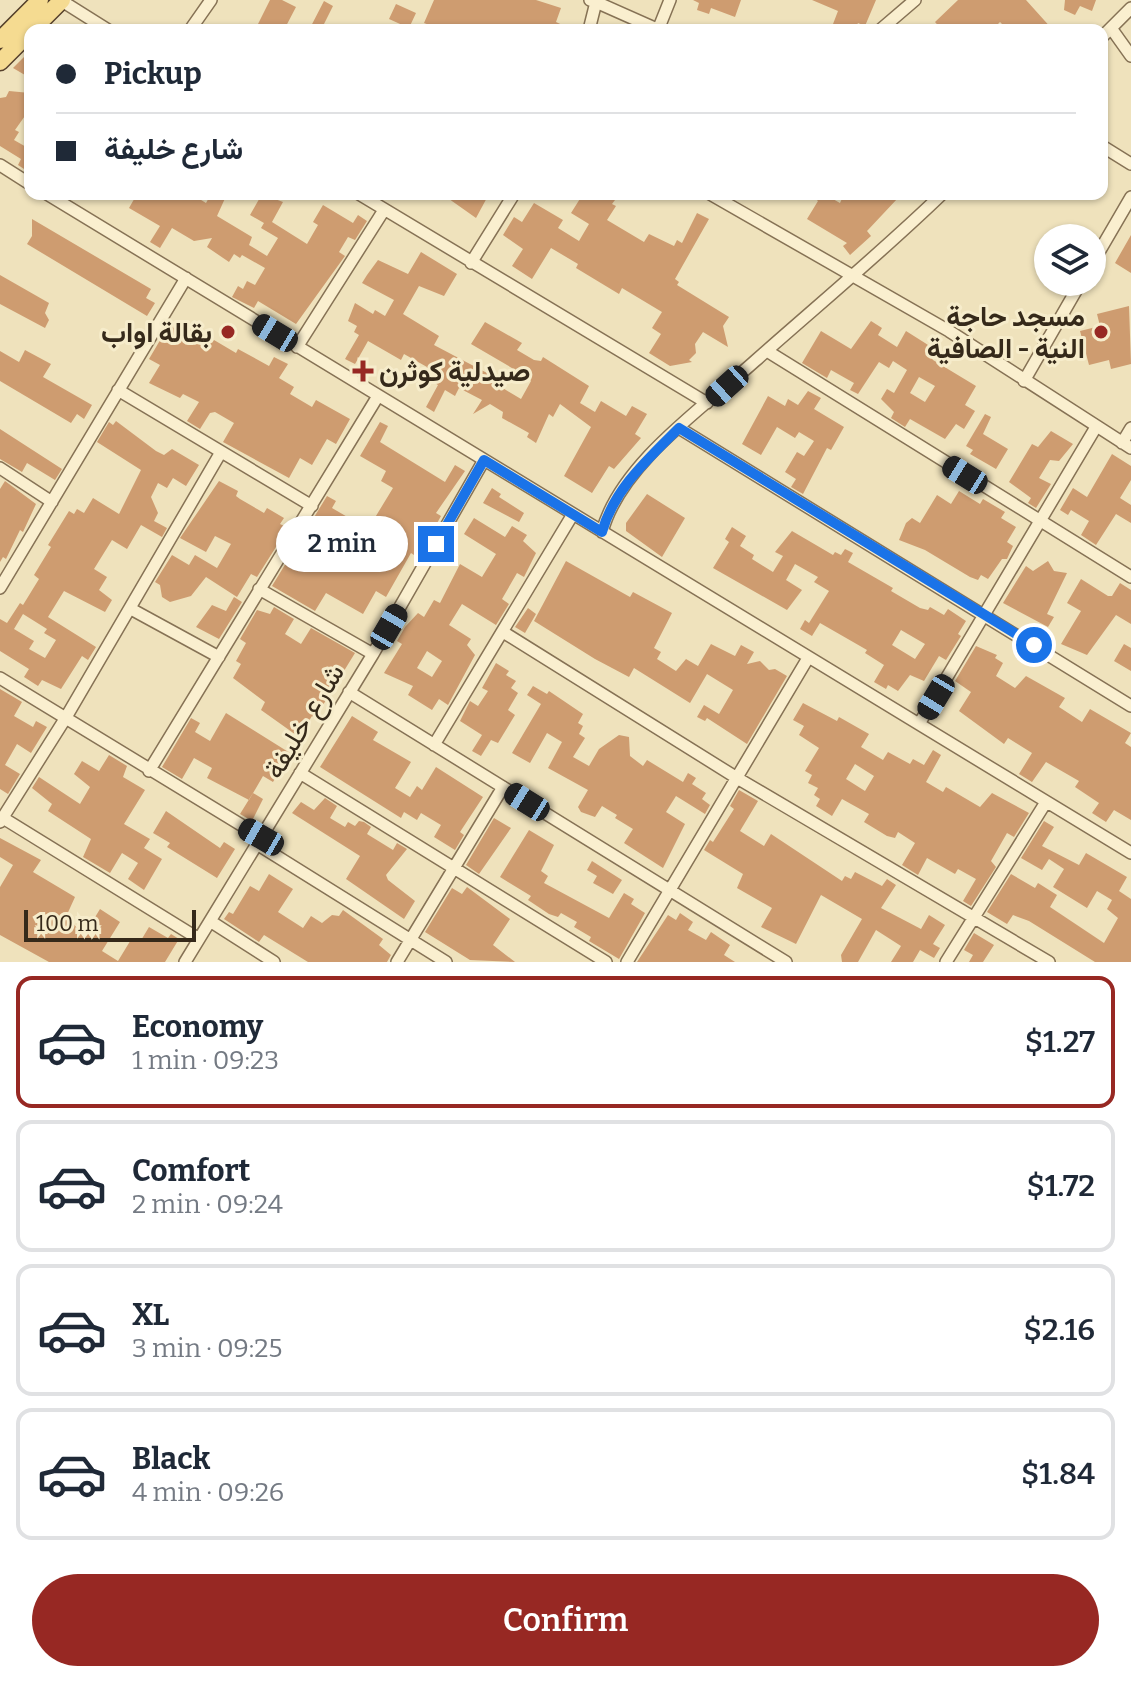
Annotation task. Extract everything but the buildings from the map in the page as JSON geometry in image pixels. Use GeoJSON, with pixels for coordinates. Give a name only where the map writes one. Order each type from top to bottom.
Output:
{"type":"FeatureCollection","features":[{"type":"Feature","properties":{"kind":"main road"},"geometry":{"type":"LineString","coordinates":[[0,40],[40,0]]}},
{"type":"Feature","properties":{"kind":"main road"},"geometry":{"type":"LineString","coordinates":[[38,24],[62,0]]}},
{"type":"Feature","properties":{"kind":"main road"},"geometry":{"type":"LineString","coordinates":[[0,62],[24,38]]}},
{"type":"Feature","properties":{"kind":"street"},"geometry":{"type":"LineString","coordinates":[[62,0],[99,24]]}},
{"type":"Feature","properties":{"kind":"street"},"geometry":{"type":"LineString","coordinates":[[194,24],[211,0]]}},
{"type":"Feature","properties":{"kind":"street"},"geometry":{"type":"LineString","coordinates":[[660,24],[670,0]]}},
{"type":"Feature","properties":{"kind":"street"},"geometry":{"type":"LineString","coordinates":[[887,24],[915,0]]}},
{"type":"Feature","properties":{"kind":"street"},"geometry":{"type":"LineString","coordinates":[[590,24],[593,1],[645,24]]}},
{"type":"Feature","properties":{"kind":"street"},"geometry":{"type":"LineString","coordinates":[[1108,30],[1131,8]]}},
{"type":"Feature","properties":{"kind":"street"},"geometry":{"type":"LineString","coordinates":[[1108,34],[1131,56]]}},
{"type":"Feature","properties":{"kind":"street"},"geometry":{"type":"LineString","coordinates":[[1108,150],[1131,164]]}},
{"type":"Feature","properties":{"kind":"street"},"geometry":{"type":"LineString","coordinates":[[0,165],[24,180]]}},
{"type":"Feature","properties":{"kind":"street"},"geometry":{"type":"LineString","coordinates":[[1106,240],[1131,197]]}},
{"type":"Feature","properties":{"kind":"street"},"geometry":{"type":"LineString","coordinates":[[57,200],[1131,853]]}},
{"type":"Feature","properties":{"kind":"street"},"geometry":{"type":"LineString","coordinates":[[368,200],[707,403]]}},
{"type":"Feature","properties":{"kind":"street"},"geometry":{"type":"LineString","coordinates":[[471,263],[510,200]]}},
{"type":"Feature","properties":{"kind":"street"},"geometry":{"type":"LineString","coordinates":[[720,200],[949,331],[1127,445],[1131,428]]}},
{"type":"Feature","properties":{"kind":"street"},"geometry":{"type":"LineString","coordinates":[[602,532],[607,513],[621,491],[679,428],[935,200]]}},
{"type":"Feature","properties":{"kind":"street"},"geometry":{"type":"LineString","coordinates":[[297,347],[384,210]]}},
{"type":"Feature","properties":{"kind":"street"},"geometry":{"type":"LineString","coordinates":[[0,588],[5,570],[52,502],[186,278]]}},
{"type":"Feature","properties":{"kind":"street"},"geometry":{"type":"LineString","coordinates":[[1024,381],[1073,296]]}},
{"type":"Feature","properties":{"kind":"street"},"geometry":{"type":"LineString","coordinates":[[767,351],[1131,577]]}},
{"type":"Feature","properties":{"kind":"street"},"geometry":{"type":"LineString","coordinates":[[118,390],[312,506]]}},
{"type":"Feature","properties":{"kind":"street"},"geometry":{"type":"LineString","coordinates":[[149,771],[378,396]]}},
{"type":"Feature","properties":{"kind":"street"},"geometry":{"type":"LineString","coordinates":[[919,724],[1096,427]]}},
{"type":"Feature","properties":{"kind":"street"},"geometry":{"type":"LineString","coordinates":[[679,428],[1131,706]]}},
{"type":"Feature","properties":{"kind":"street"},"geometry":{"type":"LineString","coordinates":[[199,939],[1,820],[131,609],[221,452]]}},
{"type":"Feature","properties":{"kind":"street","name":"شارع خليفة"},"geometry":{"type":"LineString","coordinates":[[185,962],[373,654],[484,460]]}},
{"type":"Feature","properties":{"kind":"street"},"geometry":{"type":"LineString","coordinates":[[0,468],[52,502]]}},
{"type":"Feature","properties":{"kind":"street"},"geometry":{"type":"LineString","coordinates":[[434,745],[573,514]]}},
{"type":"Feature","properties":{"kind":"street"},"geometry":{"type":"LineString","coordinates":[[259,589],[373,654]]}},
{"type":"Feature","properties":{"kind":"street"},"geometry":{"type":"LineString","coordinates":[[131,609],[219,657]]}},
{"type":"Feature","properties":{"kind":"street"},"geometry":{"type":"LineString","coordinates":[[503,632],[737,778],[1049,962]]}},
{"type":"Feature","properties":{"kind":"street"},"geometry":{"type":"LineString","coordinates":[[627,962],[808,658]]}},
{"type":"Feature","properties":{"kind":"street"},"geometry":{"type":"LineString","coordinates":[[0,678],[446,962]]}},
{"type":"Feature","properties":{"kind":"street"},"geometry":{"type":"LineString","coordinates":[[349,692],[786,962]]}},
{"type":"Feature","properties":{"kind":"street"},"geometry":{"type":"LineString","coordinates":[[300,773],[606,962]]}},
{"type":"Feature","properties":{"kind":"street"},"geometry":{"type":"LineString","coordinates":[[397,962],[503,787]]}},
{"type":"Feature","properties":{"kind":"street"},"geometry":{"type":"LineString","coordinates":[[946,962],[1046,802]]}},
{"type":"Feature","properties":{"kind":"street"},"geometry":{"type":"LineString","coordinates":[[210,921],[274,962]]}},
{"type":"Feature","properties":{"kind":"place","name":"بقالة اواب"},"geometry":{"type":"Point","coordinates":[228,332]}},
{"type":"Feature","properties":{"kind":"place","name":"مسجد حاجة النية - الصافية"},"geometry":{"type":"Point","coordinates":[1101,332]}},
{"type":"Feature","properties":{"kind":"place","name":"صيدلية كوثرن"},"geometry":{"type":"Point","coordinates":[363,371]}},
{"type":"Feature","properties":{"kind":"route"},"geometry":{"type":"LineString","coordinates":[[436,544],[484,460],[602,532],[607,513],[621,491],[679,428],[1034,645]]}}]}
